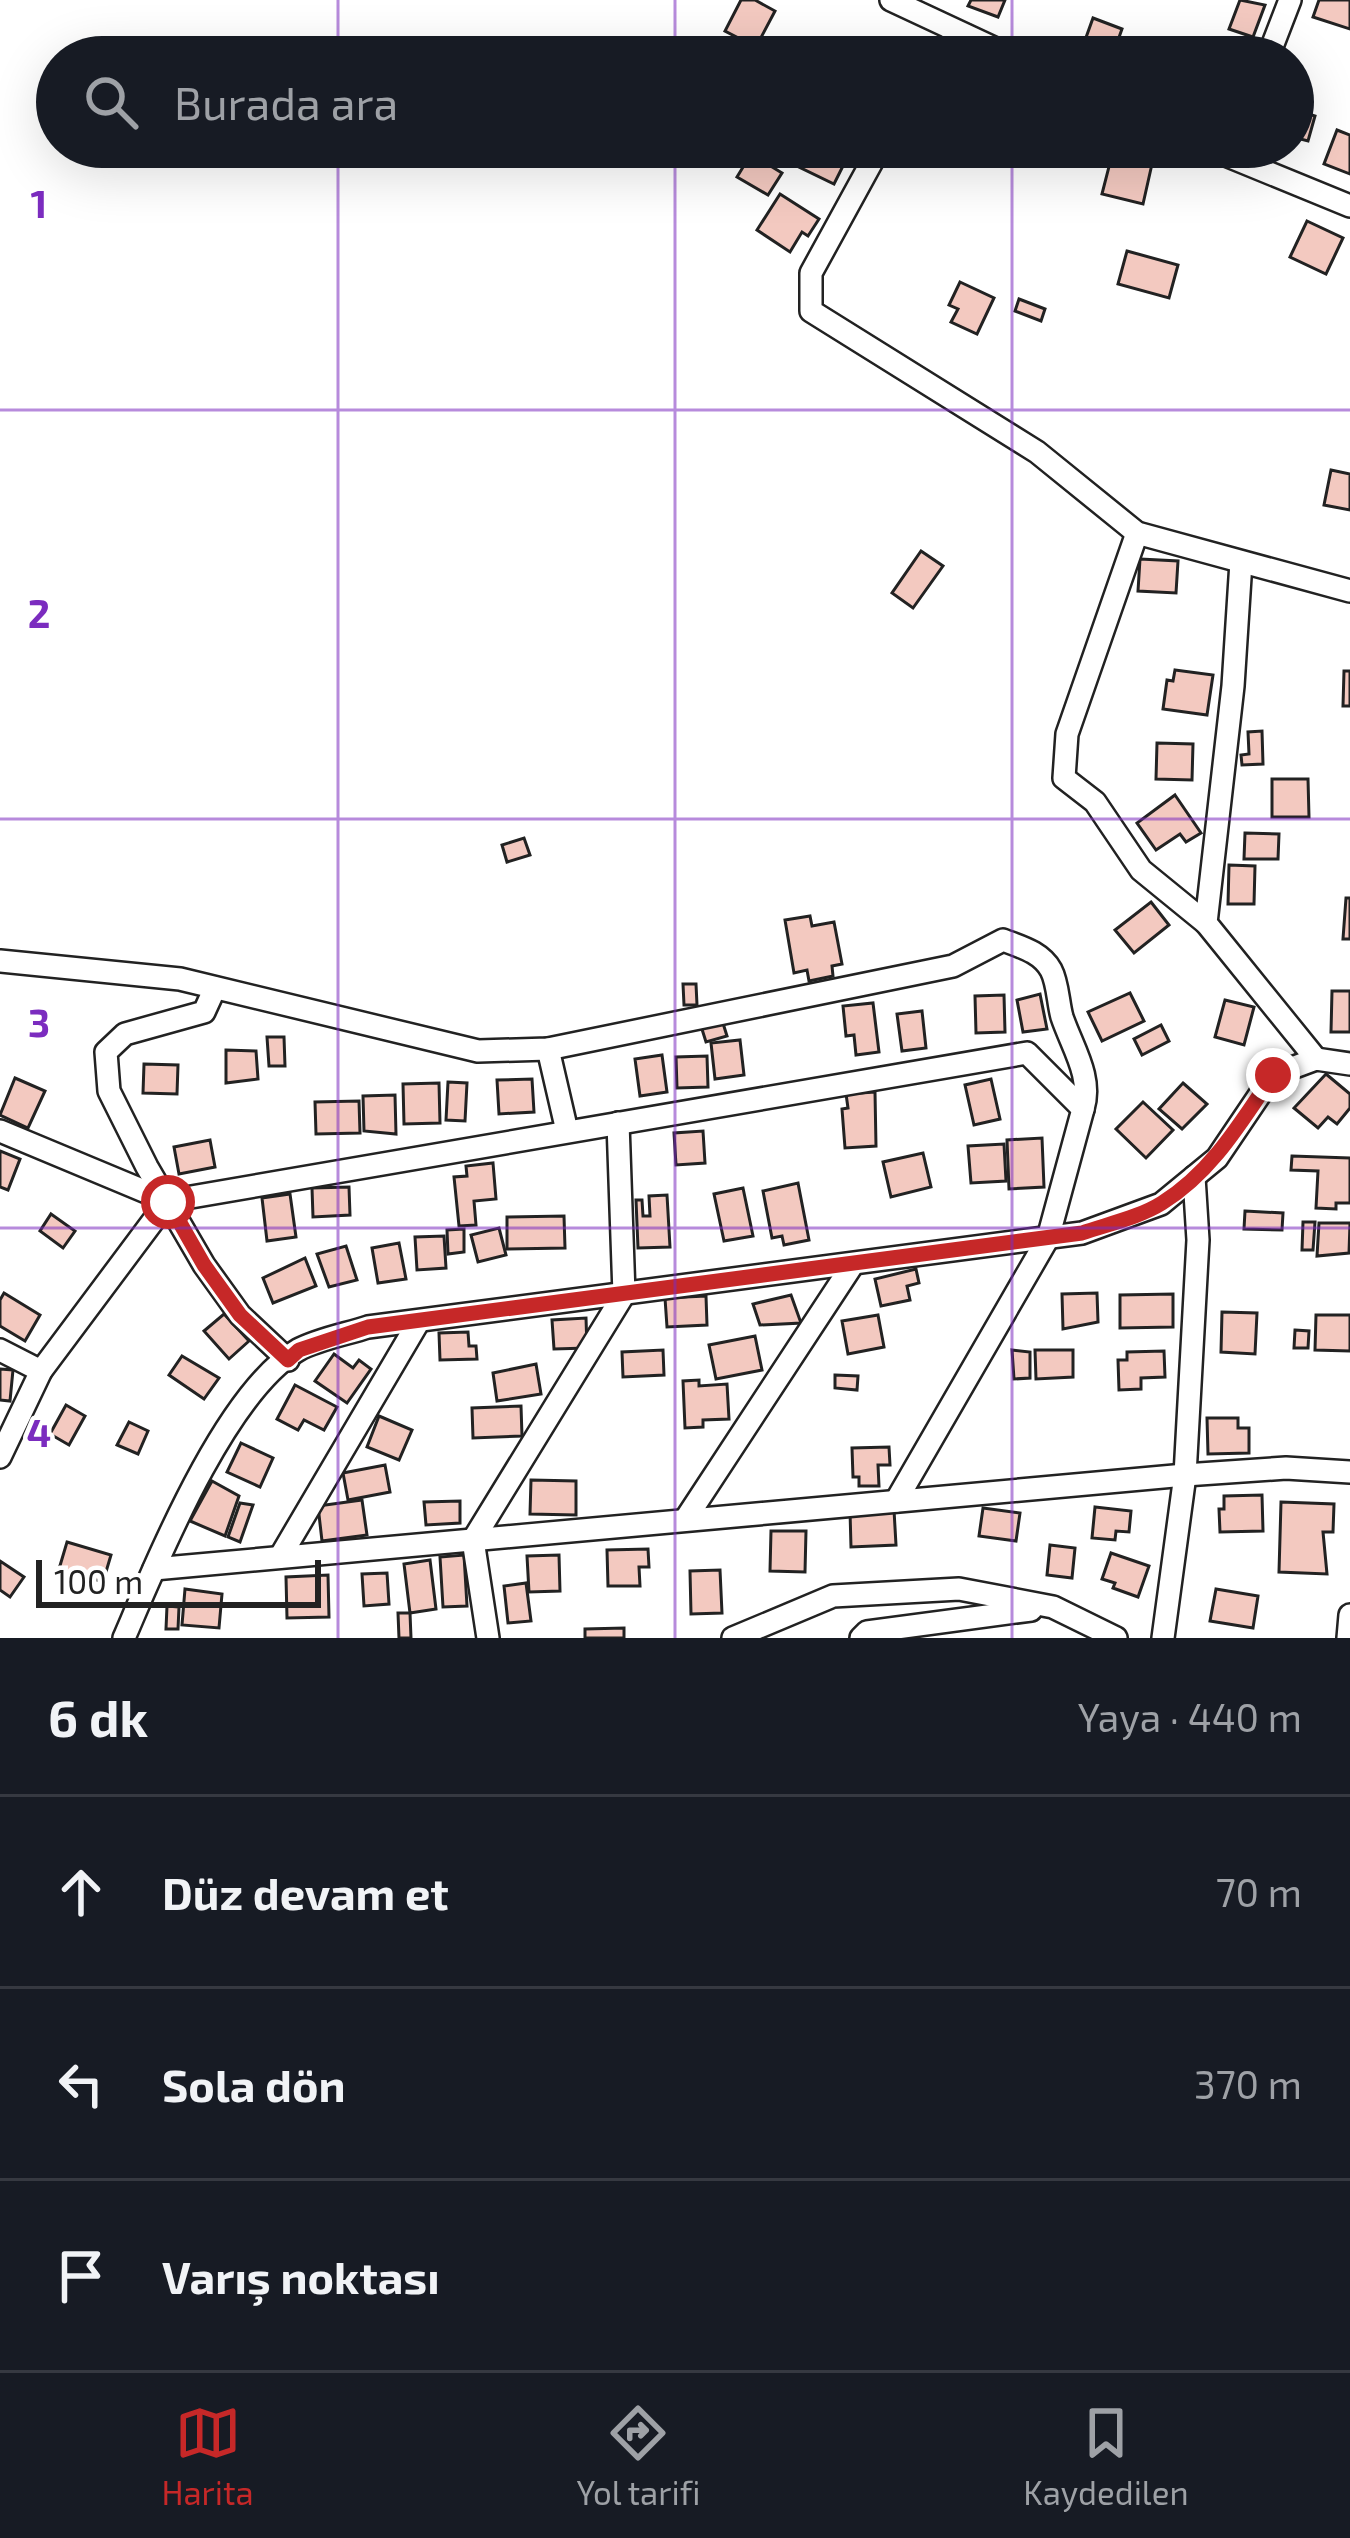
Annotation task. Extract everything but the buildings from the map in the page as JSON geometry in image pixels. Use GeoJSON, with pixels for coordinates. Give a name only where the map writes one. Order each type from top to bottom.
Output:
{"type":"FeatureCollection","features":[{"type":"Feature","properties":{"kind":"street"},"geometry":{"type":"LineString","coordinates":[[891,0],[969,36]]}},
{"type":"Feature","properties":{"kind":"street"},"geometry":{"type":"LineString","coordinates":[[1276,36],[1290,0]]}},
{"type":"Feature","properties":{"kind":"street"},"geometry":{"type":"LineString","coordinates":[[869,168],[811,274],[811,311],[1037,452],[1137,533],[1350,591]]}},
{"type":"Feature","properties":{"kind":"street"},"geometry":{"type":"LineString","coordinates":[[1265,168],[1350,206]]}},
{"type":"Feature","properties":{"kind":"street"},"geometry":{"type":"LineString","coordinates":[[1137,533],[1067,734],[1064,778],[1095,802],[1141,870],[1206,923],[1316,1059]]}},
{"type":"Feature","properties":{"kind":"street"},"geometry":{"type":"LineString","coordinates":[[1206,923],[1233,686],[1241,562]]}},
{"type":"Feature","properties":{"kind":"street"},"geometry":{"type":"LineString","coordinates":[[0,961],[180,979],[478,1051],[548,1049],[953,966],[1004,940],[1032,950],[1051,970],[1083,1070],[1086,1098],[1048,1238],[896,1502]]}},
{"type":"Feature","properties":{"kind":"street"},"geometry":{"type":"LineString","coordinates":[[215,988],[204,1012],[124,1034],[106,1052],[109,1090],[204,1265],[240,1315],[288,1360]]}},
{"type":"Feature","properties":{"kind":"street"},"geometry":{"type":"LineString","coordinates":[[548,1049],[567,1131]]}},
{"type":"Feature","properties":{"kind":"street"},"geometry":{"type":"LineString","coordinates":[[0,1131],[168,1202],[1027,1053],[1082,1108]]}},
{"type":"Feature","properties":{"kind":"street"},"geometry":{"type":"LineString","coordinates":[[124,1638],[154,1569],[247,1394],[299,1350],[368,1327],[1082,1233],[1161,1204],[1194,1177],[1217,1157],[1273,1075],[1316,1059],[1350,1064]]}},
{"type":"Feature","properties":{"kind":"street"},"geometry":{"type":"LineString","coordinates":[[488,1638],[473,1540],[624,1294],[618,1123]]}},
{"type":"Feature","properties":{"kind":"street"},"geometry":{"type":"LineString","coordinates":[[1163,1638],[1185,1475],[1198,1240],[1194,1177]]}},
{"type":"Feature","properties":{"kind":"street"},"geometry":{"type":"LineString","coordinates":[[0,1457],[41,1371],[168,1202]]}},
{"type":"Feature","properties":{"kind":"street"},"geometry":{"type":"LineString","coordinates":[[685,1520],[853,1264]]}},
{"type":"Feature","properties":{"kind":"street"},"geometry":{"type":"LineString","coordinates":[[280,1557],[419,1321]]}},
{"type":"Feature","properties":{"kind":"street"},"geometry":{"type":"LineString","coordinates":[[0,1350],[41,1371]]}},
{"type":"Feature","properties":{"kind":"street"},"geometry":{"type":"LineString","coordinates":[[154,1569],[1185,1475],[1286,1468],[1350,1472]]}},
{"type":"Feature","properties":{"kind":"street"},"geometry":{"type":"LineString","coordinates":[[733,1638],[833,1596],[959,1589],[1053,1607],[1115,1638]]}},
{"type":"Feature","properties":{"kind":"street"},"geometry":{"type":"LineString","coordinates":[[861,1638],[867,1632],[1053,1607]]}},
{"type":"Feature","properties":{"kind":"street"},"geometry":{"type":"LineString","coordinates":[[994,1615],[999,1638]]}},
{"type":"Feature","properties":{"kind":"street"},"geometry":{"type":"LineString","coordinates":[[1348,1638],[1350,1615]]}},
{"type":"Feature","properties":{"kind":"route"},"geometry":{"type":"LineString","coordinates":[[168,1202],[240,1315],[288,1360],[299,1350],[368,1327],[1082,1233],[1161,1204],[1194,1177],[1217,1157],[1273,1075]]}}]}
